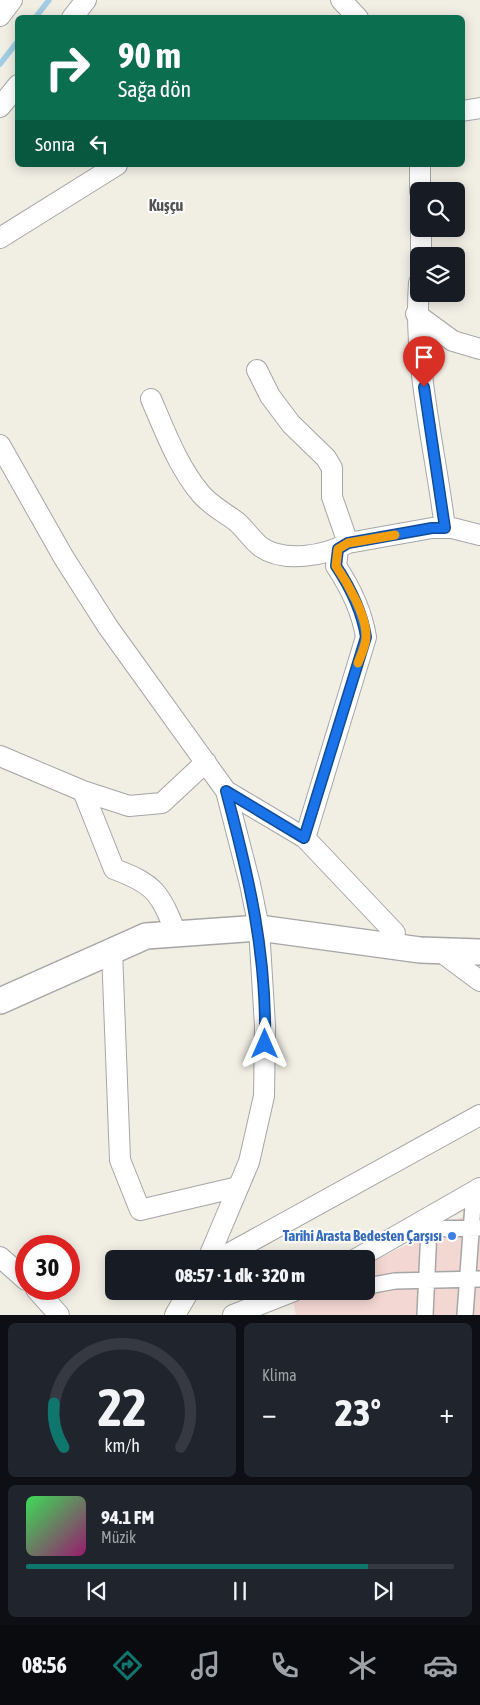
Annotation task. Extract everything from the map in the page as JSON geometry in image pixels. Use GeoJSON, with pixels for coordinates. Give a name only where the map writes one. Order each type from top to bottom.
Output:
{"type":"FeatureCollection","features":[{"type":"Feature","properties":{"kind":"street"},"geometry":{"type":"LineString","coordinates":[[0,16],[12,0]]}},
{"type":"Feature","properties":{"kind":"street"},"geometry":{"type":"LineString","coordinates":[[74,15],[86,0]]}},
{"type":"Feature","properties":{"kind":"street"},"geometry":{"type":"LineString","coordinates":[[341,0],[355,15]]}},
{"type":"Feature","properties":{"kind":"street"},"geometry":{"type":"LineString","coordinates":[[0,107],[15,89]]}},
{"type":"Feature","properties":{"kind":"street"},"geometry":{"type":"LineString","coordinates":[[465,111],[480,108]]}},
{"type":"Feature","properties":{"kind":"street"},"geometry":{"type":"LineString","coordinates":[[0,238],[115,167]]}},
{"type":"Feature","properties":{"kind":"street"},"geometry":{"type":"LineString","coordinates":[[420,167],[420,182]]}},
{"type":"Feature","properties":{"kind":"street"},"geometry":{"type":"LineString","coordinates":[[417,302],[416,314],[421,369],[445,528]]}},
{"type":"Feature","properties":{"kind":"street"},"geometry":{"type":"LineString","coordinates":[[416,314],[453,341],[480,349]]}},
{"type":"Feature","properties":{"kind":"street"},"geometry":{"type":"LineString","coordinates":[[257,370],[270,396],[291,424],[326,458],[332,468],[332,497],[343,546],[336,566],[346,581],[358,608],[366,637],[304,838]]}},
{"type":"Feature","properties":{"kind":"street"},"geometry":{"type":"LineString","coordinates":[[151,400],[179,460],[200,494],[218,511],[237,522],[262,548],[283,554],[308,557],[343,546],[432,528],[445,528],[480,535]]}},
{"type":"Feature","properties":{"kind":"street"},"geometry":{"type":"LineString","coordinates":[[0,445],[64,558],[108,627],[226,791],[250,884],[259,928],[266,1026],[264,1096],[249,1162],[212,1250]]}},
{"type":"Feature","properties":{"kind":"street"},"geometry":{"type":"LineString","coordinates":[[0,756],[83,791],[128,806],[162,803],[206,762]]}},
{"type":"Feature","properties":{"kind":"street"},"geometry":{"type":"LineString","coordinates":[[83,791],[114,869],[141,879],[162,898],[176,933]]}},
{"type":"Feature","properties":{"kind":"street"},"geometry":{"type":"LineString","coordinates":[[226,791],[304,838],[395,933],[383,944]]}},
{"type":"Feature","properties":{"kind":"street"},"geometry":{"type":"LineString","coordinates":[[0,1001],[146,936],[259,928],[420,950],[480,952]]}},
{"type":"Feature","properties":{"kind":"street"},"geometry":{"type":"LineString","coordinates":[[437,950],[480,981]]}},
{"type":"Feature","properties":{"kind":"street"},"geometry":{"type":"LineString","coordinates":[[112,951],[120,1160],[140,1210],[238,1187]]}},
{"type":"Feature","properties":{"kind":"street"},"geometry":{"type":"LineString","coordinates":[[235,1250],[480,1116]]}},
{"type":"Feature","properties":{"kind":"street"},"geometry":{"type":"LineString","coordinates":[[465,1315],[473,1279],[477,1189]]}},
{"type":"Feature","properties":{"kind":"street"},"geometry":{"type":"LineString","coordinates":[[375,1250],[420,1229],[477,1189]]}},
{"type":"Feature","properties":{"kind":"street"},"geometry":{"type":"LineString","coordinates":[[420,1229],[476,1228]]}},
{"type":"Feature","properties":{"kind":"street"},"geometry":{"type":"LineString","coordinates":[[420,1229],[426,1280],[425,1315]]}},
{"type":"Feature","properties":{"kind":"street"},"geometry":{"type":"LineString","coordinates":[[0,1257],[15,1270]]}},
{"type":"Feature","properties":{"kind":"street"},"geometry":{"type":"LineString","coordinates":[[375,1285],[395,1281],[473,1279]]}},
{"type":"Feature","properties":{"kind":"street"},"geometry":{"type":"LineString","coordinates":[[46,1300],[59,1315]]}},
{"type":"Feature","properties":{"kind":"street"},"geometry":{"type":"LineString","coordinates":[[175,1315],[184,1300]]}},
{"type":"Feature","properties":{"kind":"street"},"geometry":{"type":"LineString","coordinates":[[233,1315],[271,1300]]}},
{"type":"Feature","properties":{"kind":"shaded area","name":"Tarihi Arasta Bedesten Çarşısı"},"geometry":{"type":"Polygon","coordinates":[[[480,1208],[480,1315],[296,1315],[293,1302],[297,1300],[375,1300],[375,1260],[480,1208]]]}},
{"type":"Feature","properties":{"kind":"waterway"},"geometry":{"type":"LineString","coordinates":[[37,15],[49,0]]}},
{"type":"Feature","properties":{"kind":"waterway"},"geometry":{"type":"LineString","coordinates":[[0,64],[15,45]]}},
{"type":"Feature","properties":{"kind":"slow traffic"},"geometry":{"type":"LineString","coordinates":[[358,663],[366,637],[364,625],[346,581],[336,566],[338,549],[348,543],[395,535]]}},
{"type":"Feature","properties":{"kind":"place","name":"Tarihi Arasta Bedesten Çarşısı"},"geometry":{"type":"Point","coordinates":[452,1236]}},
{"type":"Feature","properties":{"kind":"district","name":"Kuşçu"},"geometry":{"type":"Point","coordinates":[166,205]}},
{"type":"Feature","properties":{"kind":"route"},"geometry":{"type":"LineString","coordinates":[[265,1044],[266,1026],[259,928],[250,884],[226,791],[304,838],[366,637],[358,608],[346,581],[336,566],[338,549],[348,543],[432,528],[445,528],[424,387]]}}]}
